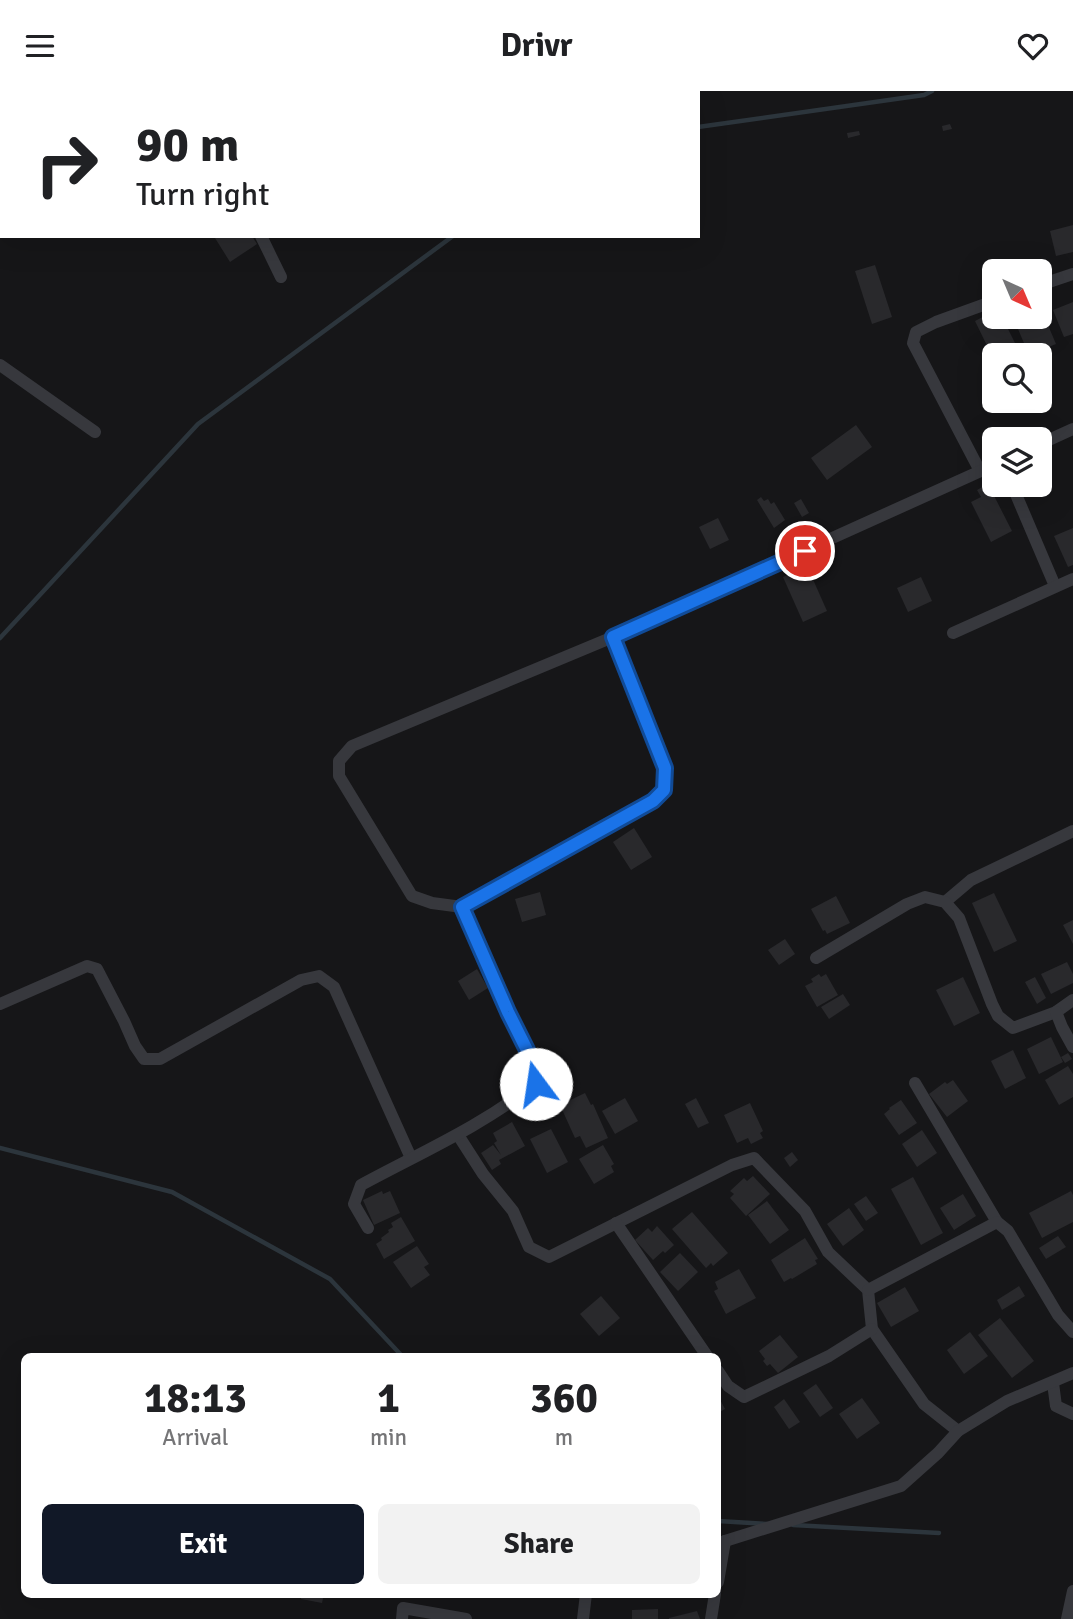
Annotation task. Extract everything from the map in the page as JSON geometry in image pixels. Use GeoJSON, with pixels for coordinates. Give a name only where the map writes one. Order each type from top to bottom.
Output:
{"type":"FeatureCollection","features":[{"type":"Feature","properties":{"kind":"street"},"geometry":{"type":"LineString","coordinates":[[262,238],[281,277]]}},
{"type":"Feature","properties":{"kind":"street"},"geometry":{"type":"LineString","coordinates":[[1052,281],[1073,274]]}},
{"type":"Feature","properties":{"kind":"street"},"geometry":{"type":"LineString","coordinates":[[613,637],[665,768],[664,790],[653,801],[462,907],[432,903],[412,896],[339,776],[339,761],[352,747],[613,637],[980,471],[913,342],[916,331],[982,305]]}},
{"type":"Feature","properties":{"kind":"street"},"geometry":{"type":"LineString","coordinates":[[0,365],[95,432]]}},
{"type":"Feature","properties":{"kind":"street"},"geometry":{"type":"LineString","coordinates":[[1052,439],[1073,429]]}},
{"type":"Feature","properties":{"kind":"street"},"geometry":{"type":"LineString","coordinates":[[1017,497],[1055,586]]}},
{"type":"Feature","properties":{"kind":"street"},"geometry":{"type":"LineString","coordinates":[[953,633],[1073,579]]}},
{"type":"Feature","properties":{"kind":"street"},"geometry":{"type":"LineString","coordinates":[[945,902],[971,880],[1073,831]]}},
{"type":"Feature","properties":{"kind":"street"},"geometry":{"type":"LineString","coordinates":[[816,958],[907,904],[925,897],[945,902],[959,918],[992,1004],[998,1016],[1013,1028],[1056,1012],[1073,1000]]}},
{"type":"Feature","properties":{"kind":"street"},"geometry":{"type":"LineString","coordinates":[[368,1228],[354,1204],[361,1185],[458,1135],[517,1099],[536,1084],[536,1068],[462,907]]}},
{"type":"Feature","properties":{"kind":"street"},"geometry":{"type":"LineString","coordinates":[[0,1004],[87,966],[97,969],[144,1059],[160,1059],[301,980],[319,977],[334,987],[411,1158]]}},
{"type":"Feature","properties":{"kind":"street"},"geometry":{"type":"LineString","coordinates":[[1056,1012],[1073,1047]]}},
{"type":"Feature","properties":{"kind":"street"},"geometry":{"type":"LineString","coordinates":[[915,1083],[997,1222],[1007,1231],[1058,1315],[1073,1332]]}},
{"type":"Feature","properties":{"kind":"street"},"geometry":{"type":"LineString","coordinates":[[458,1135],[483,1174],[513,1211],[529,1247],[549,1257],[732,1165],[754,1158],[805,1211],[828,1252],[868,1290],[872,1329],[924,1404],[958,1431]]}},
{"type":"Feature","properties":{"kind":"street"},"geometry":{"type":"LineString","coordinates":[[868,1290],[997,1222]]}},
{"type":"Feature","properties":{"kind":"street"},"geometry":{"type":"LineString","coordinates":[[616,1223],[705,1353]]}},
{"type":"Feature","properties":{"kind":"street"},"geometry":{"type":"LineString","coordinates":[[721,1376],[728,1386],[744,1397],[830,1356],[872,1329]]}},
{"type":"Feature","properties":{"kind":"street"},"geometry":{"type":"LineString","coordinates":[[721,1543],[901,1486],[958,1431],[1007,1401],[1073,1373]]}},
{"type":"Feature","properties":{"kind":"street"},"geometry":{"type":"LineString","coordinates":[[1053,1383],[1056,1406],[1073,1414]]}},
{"type":"Feature","properties":{"kind":"street"},"geometry":{"type":"LineString","coordinates":[[1067,1619],[1073,1591]]}},
{"type":"Feature","properties":{"kind":"street"},"geometry":{"type":"LineString","coordinates":[[583,1619],[586,1598]]}},
{"type":"Feature","properties":{"kind":"street"},"geometry":{"type":"LineString","coordinates":[[711,1619],[714,1598]]}},
{"type":"Feature","properties":{"kind":"street"},"geometry":{"type":"LineString","coordinates":[[402,1619],[403,1608],[466,1619]]}},
{"type":"Feature","properties":{"kind":"building"},"geometry":{"type":"Polygon","coordinates":[[[950,124],[952,129],[943,131],[942,126],[950,124]]]}},
{"type":"Feature","properties":{"kind":"building"},"geometry":{"type":"Polygon","coordinates":[[[859,131],[860,135],[848,138],[847,133],[859,131]]]}},
{"type":"Feature","properties":{"kind":"building"},"geometry":{"type":"Polygon","coordinates":[[[1073,225],[1073,252],[1056,256],[1050,231],[1073,225]]]}},
{"type":"Feature","properties":{"kind":"building"},"geometry":{"type":"Polygon","coordinates":[[[215,238],[253,238],[257,244],[230,262],[215,238]]]}},
{"type":"Feature","properties":{"kind":"building"},"geometry":{"type":"Polygon","coordinates":[[[875,265],[892,317],[872,324],[855,271],[875,265]]]}},
{"type":"Feature","properties":{"kind":"building"},"geometry":{"type":"Polygon","coordinates":[[[1073,302],[1073,334],[1064,337],[1053,310],[1073,302]]]}},
{"type":"Feature","properties":{"kind":"building"},"geometry":{"type":"Polygon","coordinates":[[[982,317],[982,329],[1008,329],[1015,343],[986,343],[975,321],[982,317]]]}},
{"type":"Feature","properties":{"kind":"building"},"geometry":{"type":"Polygon","coordinates":[[[1018,329],[1050,329],[1056,344],[1052,346],[1052,343],[1024,343],[1018,329]]]}},
{"type":"Feature","properties":{"kind":"building"},"geometry":{"type":"Polygon","coordinates":[[[856,425],[872,447],[827,480],[811,458],[856,425]]]}},
{"type":"Feature","properties":{"kind":"building"},"geometry":{"type":"Polygon","coordinates":[[[982,487],[982,497],[995,497],[1012,531],[991,542],[971,502],[981,497],[977,490],[982,487]]]}},
{"type":"Feature","properties":{"kind":"building"},"geometry":{"type":"Polygon","coordinates":[[[761,497],[764,501],[768,499],[771,504],[774,502],[785,520],[774,528],[757,500],[761,497]]]}},
{"type":"Feature","properties":{"kind":"building"},"geometry":{"type":"Polygon","coordinates":[[[801,499],[809,513],[802,517],[794,503],[801,499]]]}},
{"type":"Feature","properties":{"kind":"building"},"geometry":{"type":"Polygon","coordinates":[[[718,518],[729,540],[710,549],[699,527],[718,518]]]}},
{"type":"Feature","properties":{"kind":"building"},"geometry":{"type":"Polygon","coordinates":[[[1073,528],[1073,565],[1068,567],[1054,536],[1073,528]]]}},
{"type":"Feature","properties":{"kind":"building"},"geometry":{"type":"Polygon","coordinates":[[[807,566],[827,611],[803,622],[783,577],[807,566]]]}},
{"type":"Feature","properties":{"kind":"building"},"geometry":{"type":"Polygon","coordinates":[[[921,577],[932,601],[908,612],[897,588],[921,577]]]}},
{"type":"Feature","properties":{"kind":"building"},"geometry":{"type":"Polygon","coordinates":[[[634,828],[652,857],[631,870],[613,842],[634,828]]]}},
{"type":"Feature","properties":{"kind":"building"},"geometry":{"type":"Polygon","coordinates":[[[540,892],[546,915],[522,922],[515,899],[540,892]]]}},
{"type":"Feature","properties":{"kind":"building"},"geometry":{"type":"Polygon","coordinates":[[[994,893],[1017,941],[994,952],[972,903],[994,893]]]}},
{"type":"Feature","properties":{"kind":"building"},"geometry":{"type":"Polygon","coordinates":[[[836,896],[850,923],[827,934],[811,909],[836,896]]]}},
{"type":"Feature","properties":{"kind":"building"},"geometry":{"type":"Polygon","coordinates":[[[1073,920],[1073,944],[1063,925],[1073,920]]]}},
{"type":"Feature","properties":{"kind":"building"},"geometry":{"type":"Polygon","coordinates":[[[785,939],[795,954],[779,965],[768,950],[785,939]]]}},
{"type":"Feature","properties":{"kind":"building"},"geometry":{"type":"Polygon","coordinates":[[[1067,962],[1073,974],[1073,983],[1051,994],[1041,974],[1067,962]]]}},
{"type":"Feature","properties":{"kind":"building"},"geometry":{"type":"Polygon","coordinates":[[[477,969],[488,988],[469,1000],[458,981],[477,969]]]}},
{"type":"Feature","properties":{"kind":"building"},"geometry":{"type":"Polygon","coordinates":[[[819,974],[821,977],[826,974],[838,995],[817,1007],[805,986],[813,982],[811,979],[819,974]]]}},
{"type":"Feature","properties":{"kind":"building"},"geometry":{"type":"Polygon","coordinates":[[[963,977],[980,1013],[954,1026],[936,990],[963,977]]]}},
{"type":"Feature","properties":{"kind":"building"},"geometry":{"type":"Polygon","coordinates":[[[1035,977],[1046,998],[1037,1004],[1025,982],[1035,977]]]}},
{"type":"Feature","properties":{"kind":"building"},"geometry":{"type":"Polygon","coordinates":[[[843,994],[850,1005],[829,1019],[821,1007],[843,994]]]}},
{"type":"Feature","properties":{"kind":"building"},"geometry":{"type":"Polygon","coordinates":[[[1051,1037],[1063,1062],[1039,1074],[1027,1049],[1051,1037]]]}},
{"type":"Feature","properties":{"kind":"building"},"geometry":{"type":"Polygon","coordinates":[[[1013,1050],[1026,1078],[1005,1089],[991,1061],[1013,1050]]]}},
{"type":"Feature","properties":{"kind":"building"},"geometry":{"type":"Polygon","coordinates":[[[1068,1053],[1072,1059],[1065,1063],[1061,1057],[1068,1053]]]}},
{"type":"Feature","properties":{"kind":"building"},"geometry":{"type":"Polygon","coordinates":[[[1068,1066],[1073,1074],[1073,1097],[1059,1105],[1045,1080],[1068,1066]]]}},
{"type":"Feature","properties":{"kind":"building"},"geometry":{"type":"Polygon","coordinates":[[[953,1080],[968,1101],[947,1117],[929,1094],[945,1082],[947,1084],[953,1080]]]}},
{"type":"Feature","properties":{"kind":"building"},"geometry":{"type":"Polygon","coordinates":[[[585,1093],[591,1105],[593,1104],[608,1138],[586,1148],[580,1136],[575,1138],[560,1105],[585,1093]]]}},
{"type":"Feature","properties":{"kind":"building"},"geometry":{"type":"Polygon","coordinates":[[[625,1098],[638,1121],[615,1134],[602,1111],[625,1098]]]}},
{"type":"Feature","properties":{"kind":"building"},"geometry":{"type":"Polygon","coordinates":[[[696,1098],[709,1123],[698,1128],[685,1104],[696,1098]]]}},
{"type":"Feature","properties":{"kind":"building"},"geometry":{"type":"Polygon","coordinates":[[[901,1100],[917,1123],[899,1135],[884,1114],[901,1100]]]}},
{"type":"Feature","properties":{"kind":"building"},"geometry":{"type":"Polygon","coordinates":[[[750,1103],[763,1131],[760,1133],[763,1138],[751,1144],[748,1138],[737,1143],[724,1115],[750,1103]]]}},
{"type":"Feature","properties":{"kind":"building"},"geometry":{"type":"Polygon","coordinates":[[[512,1122],[525,1146],[499,1160],[501,1164],[492,1170],[481,1153],[493,1145],[501,1155],[494,1143],[497,1141],[493,1133],[512,1122]]]}},
{"type":"Feature","properties":{"kind":"building"},"geometry":{"type":"Polygon","coordinates":[[[551,1129],[568,1162],[547,1173],[530,1139],[551,1129]]]}},
{"type":"Feature","properties":{"kind":"building"},"geometry":{"type":"Polygon","coordinates":[[[922,1130],[937,1153],[917,1167],[902,1144],[922,1130]]]}},
{"type":"Feature","properties":{"kind":"building"},"geometry":{"type":"Polygon","coordinates":[[[603,1145],[614,1164],[611,1166],[614,1172],[594,1184],[579,1159],[603,1145]]]}},
{"type":"Feature","properties":{"kind":"building"},"geometry":{"type":"Polygon","coordinates":[[[792,1152],[798,1160],[790,1167],[784,1158],[792,1152]]]}},
{"type":"Feature","properties":{"kind":"building"},"geometry":{"type":"Polygon","coordinates":[[[753,1176],[770,1194],[746,1216],[730,1198],[734,1194],[730,1191],[744,1178],[747,1181],[753,1176]]]}},
{"type":"Feature","properties":{"kind":"building"},"geometry":{"type":"Polygon","coordinates":[[[913,1177],[943,1233],[921,1245],[891,1189],[913,1177]]]}},
{"type":"Feature","properties":{"kind":"building"},"geometry":{"type":"Polygon","coordinates":[[[382,1191],[383,1194],[390,1191],[400,1213],[374,1225],[363,1200],[382,1191]]]}},
{"type":"Feature","properties":{"kind":"building"},"geometry":{"type":"Polygon","coordinates":[[[1071,1191],[1073,1222],[1042,1238],[1029,1213],[1071,1191]]]}},
{"type":"Feature","properties":{"kind":"building"},"geometry":{"type":"Polygon","coordinates":[[[963,1194],[976,1216],[954,1230],[940,1208],[963,1194]]]}},
{"type":"Feature","properties":{"kind":"building"},"geometry":{"type":"Polygon","coordinates":[[[866,1196],[878,1213],[866,1221],[854,1204],[866,1196]]]}},
{"type":"Feature","properties":{"kind":"building"},"geometry":{"type":"Polygon","coordinates":[[[767,1201],[789,1230],[770,1244],[748,1215],[767,1201]]]}},
{"type":"Feature","properties":{"kind":"building"},"geometry":{"type":"Polygon","coordinates":[[[849,1208],[864,1230],[843,1246],[827,1224],[849,1208]]]}},
{"type":"Feature","properties":{"kind":"building"},"geometry":{"type":"Polygon","coordinates":[[[692,1212],[728,1253],[713,1266],[711,1263],[706,1268],[672,1229],[692,1212]]]}},
{"type":"Feature","properties":{"kind":"building"},"geometry":{"type":"Polygon","coordinates":[[[401,1217],[415,1241],[384,1259],[376,1244],[393,1227],[391,1223],[401,1217]]]}},
{"type":"Feature","properties":{"kind":"building"},"geometry":{"type":"Polygon","coordinates":[[[657,1226],[674,1245],[653,1260],[635,1240],[648,1228],[652,1232],[657,1226]]]}},
{"type":"Feature","properties":{"kind":"building"},"geometry":{"type":"Polygon","coordinates":[[[1058,1236],[1066,1247],[1046,1259],[1039,1248],[1058,1236]]]}},
{"type":"Feature","properties":{"kind":"building"},"geometry":{"type":"Polygon","coordinates":[[[805,1238],[818,1259],[815,1260],[817,1264],[784,1282],[771,1260],[805,1238]]]}},
{"type":"Feature","properties":{"kind":"building"},"geometry":{"type":"Polygon","coordinates":[[[417,1246],[429,1264],[424,1267],[430,1275],[411,1288],[393,1262],[417,1246]]]}},
{"type":"Feature","properties":{"kind":"building"},"geometry":{"type":"Polygon","coordinates":[[[680,1253],[698,1272],[678,1291],[660,1272],[680,1253]]]}},
{"type":"Feature","properties":{"kind":"building"},"geometry":{"type":"Polygon","coordinates":[[[739,1269],[756,1298],[726,1314],[714,1291],[718,1289],[715,1282],[739,1269]]]}},
{"type":"Feature","properties":{"kind":"building"},"geometry":{"type":"Polygon","coordinates":[[[1019,1286],[1025,1296],[1002,1310],[997,1300],[1019,1286]]]}},
{"type":"Feature","properties":{"kind":"building"},"geometry":{"type":"Polygon","coordinates":[[[905,1287],[919,1311],[891,1327],[877,1303],[905,1287]]]}},
{"type":"Feature","properties":{"kind":"building"},"geometry":{"type":"Polygon","coordinates":[[[601,1296],[620,1318],[599,1336],[580,1314],[601,1296]]]}},
{"type":"Feature","properties":{"kind":"building"},"geometry":{"type":"Polygon","coordinates":[[[1000,1318],[1034,1361],[1012,1378],[978,1335],[1000,1318]]]}},
{"type":"Feature","properties":{"kind":"building"},"geometry":{"type":"Polygon","coordinates":[[[970,1332],[988,1356],[964,1374],[947,1350],[970,1332]]]}},
{"type":"Feature","properties":{"kind":"building"},"geometry":{"type":"Polygon","coordinates":[[[780,1335],[798,1357],[778,1373],[770,1364],[767,1366],[759,1351],[780,1335]]]}},
{"type":"Feature","properties":{"kind":"building"},"geometry":{"type":"Polygon","coordinates":[[[816,1384],[833,1408],[820,1417],[803,1393],[816,1384]]]}},
{"type":"Feature","properties":{"kind":"building"},"geometry":{"type":"Polygon","coordinates":[[[862,1398],[880,1423],[857,1439],[839,1414],[862,1398]]]}},
{"type":"Feature","properties":{"kind":"building"},"geometry":{"type":"Polygon","coordinates":[[[784,1399],[800,1422],[789,1429],[774,1407],[784,1399]]]}},
{"type":"Feature","properties":{"kind":"building"},"geometry":{"type":"Polygon","coordinates":[[[301,1598],[323,1598],[322,1603],[301,1598]]]}},
{"type":"Feature","properties":{"kind":"building"},"geometry":{"type":"Polygon","coordinates":[[[658,1609],[658,1619],[632,1619],[632,1610],[658,1609]]]}},
{"type":"Feature","properties":{"kind":"building"},"geometry":{"type":"Polygon","coordinates":[[[697,1611],[700,1619],[669,1619],[669,1618],[697,1611]]]}},
{"type":"Feature","properties":{"kind":"waterway"},"geometry":{"type":"LineString","coordinates":[[700,127],[924,95],[932,91]]}},
{"type":"Feature","properties":{"kind":"waterway"},"geometry":{"type":"LineString","coordinates":[[0,638],[198,424],[450,238]]}},
{"type":"Feature","properties":{"kind":"waterway"},"geometry":{"type":"LineString","coordinates":[[0,1148],[172,1192],[330,1279],[399,1353]]}},
{"type":"Feature","properties":{"kind":"waterway"},"geometry":{"type":"LineString","coordinates":[[721,1521],[767,1524]]}},
{"type":"Feature","properties":{"kind":"waterway"},"geometry":{"type":"LineString","coordinates":[[793,1525],[939,1533]]}},
{"type":"Feature","properties":{"kind":"route"},"geometry":{"type":"LineString","coordinates":[[536,1084],[536,1068],[462,907],[653,801],[664,790],[665,768],[613,637],[805,551]]}}]}
